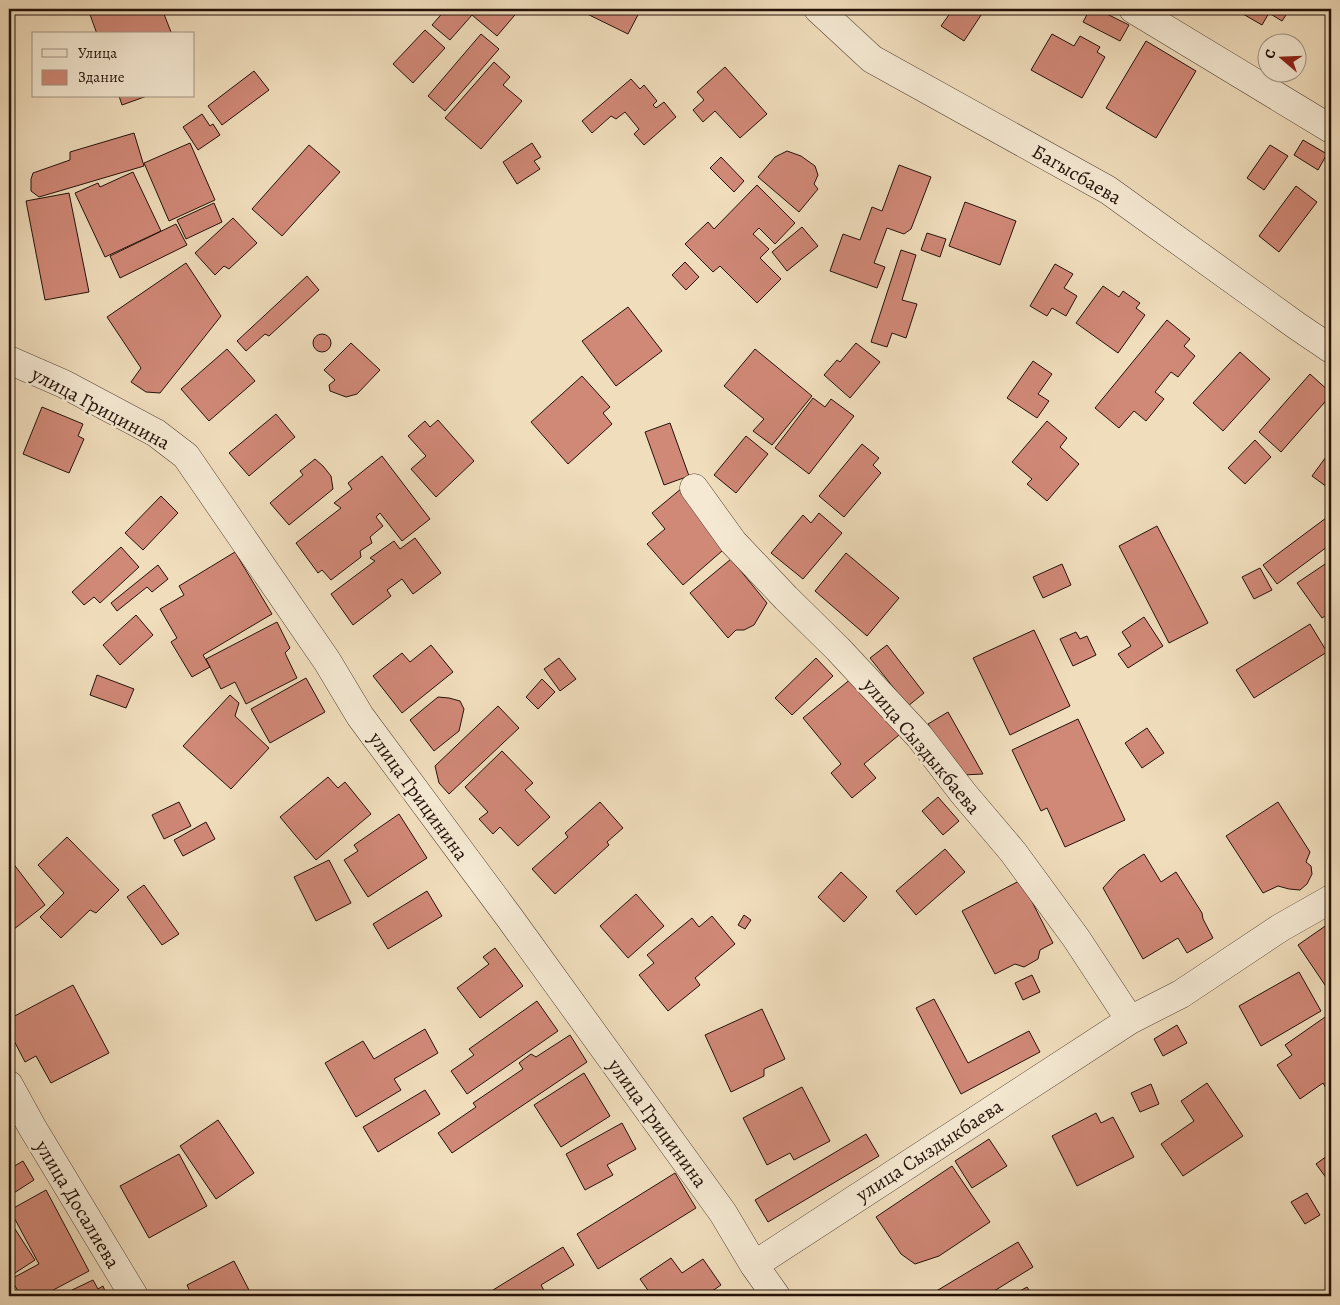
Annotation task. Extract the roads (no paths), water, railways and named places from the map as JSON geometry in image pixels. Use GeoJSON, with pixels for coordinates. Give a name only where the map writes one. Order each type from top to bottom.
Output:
{"type":"FeatureCollection","features":[{"type":"Feature","properties":{"kind":"street","name":"Багысбаева"},"geometry":{"type":"LineString","coordinates":[[818,9],[872,60],[1108,190],[1331,349]]}},
{"type":"Feature","properties":{"kind":"street"},"geometry":{"type":"LineString","coordinates":[[1133,9],[1331,129]]}},
{"type":"Feature","properties":{"kind":"street","name":"улица Грицинина"},"geometry":{"type":"LineString","coordinates":[[9,360],[64,384],[156,433],[186,456],[327,661],[360,716],[723,1213],[754,1265],[776,1296]]}},
{"type":"Feature","properties":{"kind":"street","name":"улица Сыздыкбаева"},"geometry":{"type":"LineString","coordinates":[[694,488],[733,542],[838,649],[919,736],[962,793],[1013,852],[1076,938],[1130,1020]]}},
{"type":"Feature","properties":{"kind":"street","name":"улица Сыздыкбаева"},"geometry":{"type":"LineString","coordinates":[[754,1265],[1130,1020],[1181,994],[1280,928],[1331,899]]}},
{"type":"Feature","properties":{"kind":"street","name":"улица Досалиева"},"geometry":{"type":"LineString","coordinates":[[9,1085],[32,1127],[134,1296]]}}]}
